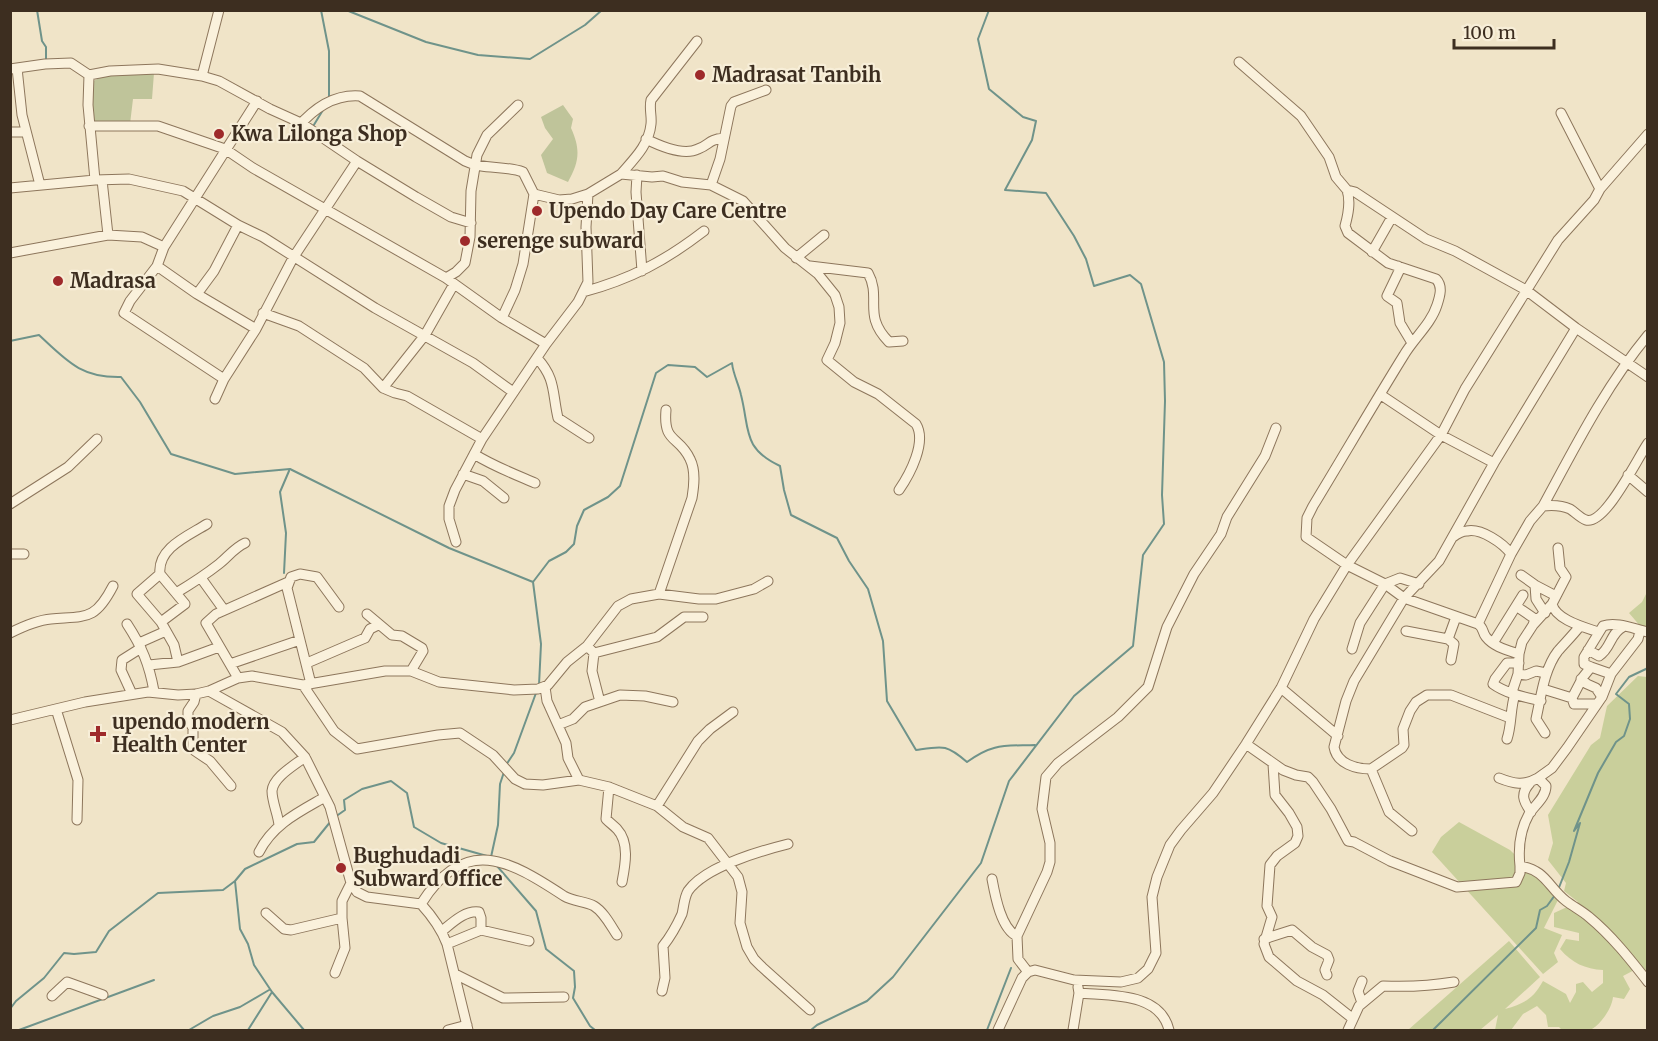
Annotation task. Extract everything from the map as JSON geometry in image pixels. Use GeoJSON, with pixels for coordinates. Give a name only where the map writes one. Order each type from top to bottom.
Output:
{"type":"FeatureCollection","features":[{"type":"Feature","properties":{"kind":"street"},"geometry":{"type":"LineString","coordinates":[[202,76],[219,10]]}},
{"type":"Feature","properties":{"kind":"street"},"geometry":{"type":"LineString","coordinates":[[534,194],[559,200],[588,194],[621,174],[637,156],[646,139],[651,123],[649,109],[651,100],[697,41]]}},
{"type":"Feature","properties":{"kind":"street"},"geometry":{"type":"LineString","coordinates":[[1239,62],[1300,116],[1329,157],[1336,177],[1349,196],[1345,228],[1388,263],[1432,278],[1441,286],[1435,310],[1313,506],[1305,529],[1306,537],[1347,566],[1385,584],[1404,598],[1478,624],[1493,644],[1519,658]]}},
{"type":"Feature","properties":{"kind":"street"},"geometry":{"type":"LineString","coordinates":[[40,184],[26,132],[14,69],[71,63],[89,75],[110,71],[158,69],[219,81],[299,125],[451,217],[471,223]]}},
{"type":"Feature","properties":{"kind":"street"},"geometry":{"type":"LineString","coordinates":[[89,75],[89,126],[108,235]]}},
{"type":"Feature","properties":{"kind":"street"},"geometry":{"type":"LineString","coordinates":[[711,185],[720,159],[731,106],[734,102],[753,93],[766,90]]}},
{"type":"Feature","properties":{"kind":"street"},"geometry":{"type":"LineString","coordinates":[[299,125],[308,114],[329,102],[340,98],[360,96],[452,154],[474,165],[522,172],[534,194],[523,264],[515,290],[502,318]]}},
{"type":"Feature","properties":{"kind":"street"},"geometry":{"type":"LineString","coordinates":[[224,379],[124,313],[130,301],[157,266],[164,247],[257,101]]}},
{"type":"Feature","properties":{"kind":"street"},"geometry":{"type":"LineString","coordinates":[[383,387],[425,335],[450,281],[465,262],[471,223],[471,191],[477,155],[487,135],[518,105]]}},
{"type":"Feature","properties":{"kind":"street"},"geometry":{"type":"LineString","coordinates":[[1561,113],[1600,189]]}},
{"type":"Feature","properties":{"kind":"street"},"geometry":{"type":"LineString","coordinates":[[89,126],[158,126],[225,149],[253,168],[450,281],[502,318],[546,344]]}},
{"type":"Feature","properties":{"kind":"street"},"geometry":{"type":"LineString","coordinates":[[10,132],[26,132]]}},
{"type":"Feature","properties":{"kind":"street"},"geometry":{"type":"LineString","coordinates":[[998,1030],[1022,978],[1028,972],[1035,970],[1074,980],[1131,980],[1138,978],[1154,961],[1156,952],[1152,897],[1157,877],[1170,845],[1214,794],[1281,688],[1314,619],[1347,566],[1441,435],[1465,389],[1558,240],[1594,200],[1600,189],[1647,134]]}},
{"type":"Feature","properties":{"kind":"street"},"geometry":{"type":"LineString","coordinates":[[646,139],[661,146],[695,151],[710,140],[724,138]]}},
{"type":"Feature","properties":{"kind":"street"},"geometry":{"type":"LineString","coordinates":[[215,399],[224,379],[256,329],[294,256],[357,161]]}},
{"type":"Feature","properties":{"kind":"street"},"geometry":{"type":"LineString","coordinates":[[621,174],[663,176],[681,182],[711,185],[743,201],[767,230],[796,258],[810,266],[835,295],[839,307],[840,323],[835,344],[827,360],[854,382],[878,394],[916,424],[920,430],[917,453],[899,490]]}},
{"type":"Feature","properties":{"kind":"street"},"geometry":{"type":"LineString","coordinates":[[637,175],[636,192],[642,271]]}},
{"type":"Feature","properties":{"kind":"street"},"geometry":{"type":"LineString","coordinates":[[10,188],[99,180],[138,181],[183,191],[238,225],[263,237],[375,308],[473,363],[513,392]]}},
{"type":"Feature","properties":{"kind":"street"},"geometry":{"type":"LineString","coordinates":[[1347,190],[1355,192],[1425,239],[1455,251],[1526,290],[1647,377]]}},
{"type":"Feature","properties":{"kind":"street"},"geometry":{"type":"LineString","coordinates":[[456,542],[449,519],[449,506],[454,490],[482,439],[546,344],[578,302],[588,282],[585,226],[588,194]]}},
{"type":"Feature","properties":{"kind":"street"},"geometry":{"type":"LineString","coordinates":[[1372,252],[1392,217]]}},
{"type":"Feature","properties":{"kind":"street"},"geometry":{"type":"LineString","coordinates":[[197,294],[214,271],[238,225]]}},
{"type":"Feature","properties":{"kind":"street"},"geometry":{"type":"LineString","coordinates":[[583,292],[618,282],[642,271],[674,253],[704,231]]}},
{"type":"Feature","properties":{"kind":"street"},"geometry":{"type":"LineString","coordinates":[[10,253],[108,235],[142,237],[164,247]]}},
{"type":"Feature","properties":{"kind":"street"},"geometry":{"type":"LineString","coordinates":[[796,258],[824,235]]}},
{"type":"Feature","properties":{"kind":"street"},"geometry":{"type":"LineString","coordinates":[[157,266],[197,294],[256,329]]}},
{"type":"Feature","properties":{"kind":"street"},"geometry":{"type":"LineString","coordinates":[[810,266],[868,273],[873,291],[875,323],[889,342],[903,341]]}},
{"type":"Feature","properties":{"kind":"street"},"geometry":{"type":"LineString","coordinates":[[1398,266],[1399,271],[1388,296],[1397,303],[1400,323],[1412,344]]}},
{"type":"Feature","properties":{"kind":"street"},"geometry":{"type":"LineString","coordinates":[[263,313],[290,322],[316,336],[364,368],[383,387],[407,396],[482,439]]}},
{"type":"Feature","properties":{"kind":"street"},"geometry":{"type":"LineString","coordinates":[[1510,718],[1451,695],[1427,695],[1416,702],[1410,711],[1403,729],[1404,745],[1402,748],[1371,769],[1362,769],[1339,760],[1334,747],[1346,701],[1354,681],[1404,598],[1439,561],[1494,463],[1576,328]]}},
{"type":"Feature","properties":{"kind":"street"},"geometry":{"type":"LineString","coordinates":[[1478,624],[1511,554],[1530,521],[1543,506],[1594,412],[1626,362],[1647,335]]}},
{"type":"Feature","properties":{"kind":"street"},"geometry":{"type":"LineString","coordinates":[[537,358],[548,370],[551,378],[558,418],[589,438]]}},
{"type":"Feature","properties":{"kind":"street"},"geometry":{"type":"LineString","coordinates":[[1381,395],[1441,435],[1494,463]]}},
{"type":"Feature","properties":{"kind":"street"},"geometry":{"type":"LineString","coordinates":[[659,594],[693,498],[695,484],[689,457],[667,431],[666,410]]}},
{"type":"Feature","properties":{"kind":"street"},"geometry":{"type":"LineString","coordinates":[[1028,972],[1018,959],[1017,936],[1050,862],[1048,831],[1042,809],[1046,777],[1058,763],[1112,722],[1148,687],[1167,627],[1206,553],[1221,534],[1227,517],[1265,456],[1276,428]]}},
{"type":"Feature","properties":{"kind":"street"},"geometry":{"type":"LineString","coordinates":[[10,504],[68,467],[97,439]]}},
{"type":"Feature","properties":{"kind":"street"},"geometry":{"type":"LineString","coordinates":[[1543,506],[1555,505],[1569,509],[1585,520],[1599,517],[1612,501],[1647,443]]}},
{"type":"Feature","properties":{"kind":"street"},"geometry":{"type":"LineString","coordinates":[[474,454],[494,466],[535,483]]}},
{"type":"Feature","properties":{"kind":"street"},"geometry":{"type":"LineString","coordinates":[[463,474],[483,481],[504,498]]}},
{"type":"Feature","properties":{"kind":"street"},"geometry":{"type":"LineString","coordinates":[[1628,475],[1647,492]]}},
{"type":"Feature","properties":{"kind":"street"},"geometry":{"type":"LineString","coordinates":[[161,622],[185,604],[160,574],[160,562],[164,554],[179,541],[207,524]]}},
{"type":"Feature","properties":{"kind":"street"},"geometry":{"type":"LineString","coordinates":[[1452,537],[1468,530],[1475,531],[1503,544],[1511,554]]}},
{"type":"Feature","properties":{"kind":"street"},"geometry":{"type":"LineString","coordinates":[[176,593],[201,578],[245,543]]}},
{"type":"Feature","properties":{"kind":"street"},"geometry":{"type":"LineString","coordinates":[[1507,739],[1522,642],[1533,621],[1545,613],[1554,600],[1566,576],[1560,568],[1558,548]]}},
{"type":"Feature","properties":{"kind":"street"},"geometry":{"type":"LineString","coordinates":[[10,554],[24,554]]}},
{"type":"Feature","properties":{"kind":"street"},"geometry":{"type":"LineString","coordinates":[[160,574],[137,594],[161,622],[174,645],[178,662]]}},
{"type":"Feature","properties":{"kind":"street"},"geometry":{"type":"LineString","coordinates":[[339,607],[317,577],[300,574],[291,577],[288,582],[287,588],[307,663],[307,684],[334,731],[357,749],[460,733],[493,755],[515,779],[525,784],[543,785],[579,780],[609,787],[657,806],[683,827],[708,838],[738,877],[741,885],[740,922],[747,947],[754,959],[810,1010]]}},
{"type":"Feature","properties":{"kind":"street"},"geometry":{"type":"LineString","coordinates":[[1521,575],[1554,600],[1556,612],[1580,626],[1598,632]]}},
{"type":"Feature","properties":{"kind":"street"},"geometry":{"type":"LineString","coordinates":[[201,578],[224,610]]}},
{"type":"Feature","properties":{"kind":"street"},"geometry":{"type":"LineString","coordinates":[[1352,649],[1360,623],[1385,584],[1400,578],[1419,584]]}},
{"type":"Feature","properties":{"kind":"street"},"geometry":{"type":"LineString","coordinates":[[600,702],[592,671],[590,650],[618,606],[641,596],[659,594],[716,599],[754,589],[768,581]]}},
{"type":"Feature","properties":{"kind":"street"},"geometry":{"type":"LineString","coordinates":[[238,678],[206,623],[224,610],[288,582]]}},
{"type":"Feature","properties":{"kind":"street"},"geometry":{"type":"LineString","coordinates":[[1535,585],[1536,599],[1545,613]]}},
{"type":"Feature","properties":{"kind":"street"},"geometry":{"type":"LineString","coordinates":[[10,633],[48,619],[80,617],[94,612],[103,605],[113,586]]}},
{"type":"Feature","properties":{"kind":"street"},"geometry":{"type":"LineString","coordinates":[[1493,644],[1523,595]]}},
{"type":"Feature","properties":{"kind":"street"},"geometry":{"type":"LineString","coordinates":[[1516,606],[1533,621]]}},
{"type":"Feature","properties":{"kind":"street"},"geometry":{"type":"LineString","coordinates":[[367,614],[392,635],[402,636],[422,648],[423,651],[411,671]]}},
{"type":"Feature","properties":{"kind":"street"},"geometry":{"type":"LineString","coordinates":[[10,720],[132,694],[154,691],[178,695],[196,694],[209,691],[238,678],[252,676],[307,684],[386,671],[411,671],[439,682],[514,690],[538,689],[545,687],[567,662],[590,650],[657,637],[684,618],[703,617]]}},
{"type":"Feature","properties":{"kind":"street"},"geometry":{"type":"LineString","coordinates":[[1448,639],[1456,617]]}},
{"type":"Feature","properties":{"kind":"street"},"geometry":{"type":"LineString","coordinates":[[127,624],[149,665],[154,691]]}},
{"type":"Feature","properties":{"kind":"street"},"geometry":{"type":"LineString","coordinates":[[1531,812],[1522,796],[1534,781],[1552,768],[1599,701],[1611,675],[1644,632],[1619,624],[1610,624],[1603,626],[1598,632],[1583,663],[1611,675]]}},
{"type":"Feature","properties":{"kind":"street"},"geometry":{"type":"LineString","coordinates":[[307,663],[365,638],[370,629],[378,625]]}},
{"type":"Feature","properties":{"kind":"street"},"geometry":{"type":"LineString","coordinates":[[1545,733],[1536,719],[1546,674],[1559,651],[1580,626]]}},
{"type":"Feature","properties":{"kind":"street"},"geometry":{"type":"LineString","coordinates":[[1588,650],[1599,656],[1606,652],[1618,630],[1623,627]]}},
{"type":"Feature","properties":{"kind":"street"},"geometry":{"type":"LineString","coordinates":[[132,694],[121,670],[122,662],[140,645],[166,631]]}},
{"type":"Feature","properties":{"kind":"street"},"geometry":{"type":"LineString","coordinates":[[1406,631],[1448,639],[1454,644],[1451,660]]}},
{"type":"Feature","properties":{"kind":"street"},"geometry":{"type":"LineString","coordinates":[[230,664],[300,640]]}},
{"type":"Feature","properties":{"kind":"street"},"geometry":{"type":"LineString","coordinates":[[149,665],[178,662],[219,647]]}},
{"type":"Feature","properties":{"kind":"street"},"geometry":{"type":"LineString","coordinates":[[1609,647],[1625,656]]}},
{"type":"Feature","properties":{"kind":"street"},"geometry":{"type":"LineString","coordinates":[[1519,658],[1507,663],[1493,684],[1504,692],[1514,690],[1541,701]]}},
{"type":"Feature","properties":{"kind":"street"},"geometry":{"type":"LineString","coordinates":[[1591,667],[1578,688],[1574,704],[1599,701]]}},
{"type":"Feature","properties":{"kind":"street"},"geometry":{"type":"LineString","coordinates":[[1518,674],[1526,675],[1536,671],[1546,674]]}},
{"type":"Feature","properties":{"kind":"street"},"geometry":{"type":"LineString","coordinates":[[545,687],[547,700],[566,743],[568,758],[579,780]]}},
{"type":"Feature","properties":{"kind":"street"},"geometry":{"type":"LineString","coordinates":[[1281,688],[1338,736]]}},
{"type":"Feature","properties":{"kind":"street"},"geometry":{"type":"LineString","coordinates":[[1543,689],[1596,688],[1599,701]]}},
{"type":"Feature","properties":{"kind":"street"},"geometry":{"type":"LineString","coordinates":[[209,691],[282,732],[305,757],[334,818],[351,883],[357,892],[367,897],[422,904],[442,931],[455,974],[467,1028],[448,1030]]}},
{"type":"Feature","properties":{"kind":"street"},"geometry":{"type":"LineString","coordinates":[[196,694],[188,711],[188,718],[193,728],[193,747],[210,761],[231,786]]}},
{"type":"Feature","properties":{"kind":"street"},"geometry":{"type":"LineString","coordinates":[[558,725],[573,719],[585,707],[626,694],[673,702]]}},
{"type":"Feature","properties":{"kind":"street"},"geometry":{"type":"LineString","coordinates":[[56,709],[78,780],[77,820]]}},
{"type":"Feature","properties":{"kind":"street"},"geometry":{"type":"LineString","coordinates":[[657,806],[698,741],[733,712]]}},
{"type":"Feature","properties":{"kind":"street"},"geometry":{"type":"LineString","coordinates":[[1246,744],[1273,764],[1296,775],[1308,777],[1319,789],[1347,841],[1354,842],[1390,861],[1457,886],[1516,882],[1520,873],[1519,843],[1531,812],[1546,792],[1546,786],[1534,781],[1520,784],[1499,778]]}},
{"type":"Feature","properties":{"kind":"street"},"geometry":{"type":"LineString","coordinates":[[279,825],[272,791],[284,773],[305,757]]}},
{"type":"Feature","properties":{"kind":"street"},"geometry":{"type":"LineString","coordinates":[[1273,764],[1275,795],[1297,827],[1298,840],[1277,856],[1270,865],[1267,906],[1272,917],[1264,939],[1264,949],[1269,957],[1297,981],[1323,994],[1352,1018]]}},
{"type":"Feature","properties":{"kind":"street"},"geometry":{"type":"LineString","coordinates":[[1371,769],[1389,812],[1412,831]]}},
{"type":"Feature","properties":{"kind":"street"},"geometry":{"type":"LineString","coordinates":[[609,787],[605,814],[606,819],[617,829],[623,841],[626,860],[622,882]]}},
{"type":"Feature","properties":{"kind":"street"},"geometry":{"type":"LineString","coordinates":[[259,852],[270,833],[279,825],[325,797]]}},
{"type":"Feature","properties":{"kind":"street"},"geometry":{"type":"LineString","coordinates":[[662,991],[665,978],[663,946],[672,935],[680,918],[687,893],[711,873],[727,864],[788,844]]}},
{"type":"Feature","properties":{"kind":"street"},"geometry":{"type":"LineString","coordinates":[[422,904],[434,884],[454,869],[469,861],[484,858],[506,863],[530,873],[571,900],[593,905],[617,935]]}},
{"type":"Feature","properties":{"kind":"street"},"geometry":{"type":"LineString","coordinates":[[1520,866],[1530,867],[1542,874],[1565,900],[1587,915],[1629,957],[1647,982]]}},
{"type":"Feature","properties":{"kind":"street"},"geometry":{"type":"LineString","coordinates":[[992,879],[1006,927],[1017,936]]}},
{"type":"Feature","properties":{"kind":"street"},"geometry":{"type":"LineString","coordinates":[[335,973],[345,948],[342,901],[351,883]]}},
{"type":"Feature","properties":{"kind":"street"},"geometry":{"type":"LineString","coordinates":[[442,931],[466,914],[476,911],[479,912],[481,918],[481,930]]}},
{"type":"Feature","properties":{"kind":"street"},"geometry":{"type":"LineString","coordinates":[[266,913],[284,928],[291,930],[342,918]]}},
{"type":"Feature","properties":{"kind":"street"},"geometry":{"type":"LineString","coordinates":[[447,944],[481,930],[529,941]]}},
{"type":"Feature","properties":{"kind":"street"},"geometry":{"type":"LineString","coordinates":[[1264,939],[1292,930],[1312,947],[1327,955],[1329,960],[1325,970],[1327,975]]}},
{"type":"Feature","properties":{"kind":"street"},"geometry":{"type":"LineString","coordinates":[[455,974],[503,998],[564,997]]}},
{"type":"Feature","properties":{"kind":"street"},"geometry":{"type":"LineString","coordinates":[[1073,1030],[1079,993],[1074,980]]}},
{"type":"Feature","properties":{"kind":"street"},"geometry":{"type":"LineString","coordinates":[[1362,981],[1358,993],[1362,1003]]}},
{"type":"Feature","properties":{"kind":"street"},"geometry":{"type":"LineString","coordinates":[[52,996],[67,982],[104,995]]}},
{"type":"Feature","properties":{"kind":"street"},"geometry":{"type":"LineString","coordinates":[[1348,1030],[1352,1018],[1362,1003],[1384,986],[1395,988],[1432,986],[1454,982]]}},
{"type":"Feature","properties":{"kind":"street"},"geometry":{"type":"LineString","coordinates":[[1079,993],[1129,998],[1147,1003],[1159,1010],[1169,1030]]}},
{"type":"Feature","properties":{"kind":"green space"},"geometry":{"type":"Polygon","coordinates":[[[154,73],[152,99],[133,99],[130,124],[92,125],[87,85],[111,75],[154,73]]]}},
{"type":"Feature","properties":{"kind":"green space"},"geometry":{"type":"Polygon","coordinates":[[[563,105],[573,119],[571,128],[577,149],[575,168],[568,182],[547,173],[541,155],[553,139],[541,117],[563,105]]]}},
{"type":"Feature","properties":{"kind":"green space"},"geometry":{"type":"Polygon","coordinates":[[[1647,592],[1647,634],[1629,613],[1642,602],[1647,592]]]}},
{"type":"Feature","properties":{"kind":"green space"},"geometry":{"type":"Polygon","coordinates":[[[1638,676],[1647,677],[1647,978],[1640,967],[1623,976],[1630,989],[1624,999],[1613,997],[1606,1015],[1589,1030],[1562,1030],[1559,1027],[1548,1027],[1546,1015],[1537,1006],[1523,1014],[1511,1030],[1495,1030],[1498,1015],[1480,1030],[1408,1030],[1509,941],[1540,977],[1505,1009],[1528,999],[1543,981],[1566,994],[1570,1003],[1576,992],[1576,984],[1583,982],[1592,992],[1603,983],[1603,970],[1579,964],[1560,949],[1566,939],[1579,941],[1579,933],[1554,927],[1554,913],[1578,902],[1564,891],[1566,883],[1548,860],[1553,843],[1548,815],[1591,745],[1600,738],[1607,706],[1638,676]]]}},
{"type":"Feature","properties":{"kind":"green space"},"geometry":{"type":"Polygon","coordinates":[[[1459,822],[1510,850],[1559,898],[1544,928],[1562,935],[1554,953],[1558,962],[1543,974],[1432,852],[1441,837],[1459,822]]]}},
{"type":"Feature","properties":{"kind":"waterway"},"geometry":{"type":"LineString","coordinates":[[37,10],[42,41],[46,47],[46,60]]}},
{"type":"Feature","properties":{"kind":"waterway"},"geometry":{"type":"LineString","coordinates":[[321,10],[329,51],[329,98]]}},
{"type":"Feature","properties":{"kind":"waterway"},"geometry":{"type":"LineString","coordinates":[[346,10],[426,42],[478,55],[530,59],[585,25],[602,10]]}},
{"type":"Feature","properties":{"kind":"waterway"},"geometry":{"type":"LineString","coordinates":[[811,1030],[867,1001],[893,977],[981,863],[1009,781],[1074,696],[1133,646],[1143,555],[1164,524],[1162,495],[1164,362],[1141,284],[1130,275],[1094,286],[1086,259],[1046,193],[1005,190],[1032,140],[1036,121],[1023,117],[989,89],[978,39],[989,10]]}},
{"type":"Feature","properties":{"kind":"waterway"},"geometry":{"type":"LineString","coordinates":[[312,128],[323,110]]}},
{"type":"Feature","properties":{"kind":"waterway"},"geometry":{"type":"LineString","coordinates":[[10,341],[39,335],[67,360],[85,371],[95,375],[121,377],[140,402],[171,454],[235,474],[290,469],[449,548],[533,582],[541,644],[539,685]]}},
{"type":"Feature","properties":{"kind":"waterway"},"geometry":{"type":"LineString","coordinates":[[533,582],[549,561],[566,552],[574,544],[577,526],[584,510],[608,497],[620,486],[656,373],[668,365],[695,367],[707,377],[732,363],[753,445],[759,452],[780,466],[791,515],[837,538],[868,589],[883,641],[887,701],[916,750],[949,749],[967,762],[984,751],[1007,746],[1035,745]]}},
{"type":"Feature","properties":{"kind":"waterway"},"geometry":{"type":"LineString","coordinates":[[284,573],[286,533],[280,492],[289,471]]}},
{"type":"Feature","properties":{"kind":"waterway"},"geometry":{"type":"LineString","coordinates":[[1558,890],[1580,823],[1574,831],[1598,773],[1616,742],[1624,736],[1630,719],[1629,704],[1616,694],[1629,677],[1648,668]]}},
{"type":"Feature","properties":{"kind":"waterway"},"geometry":{"type":"LineString","coordinates":[[506,765],[514,753],[536,693]]}},
{"type":"Feature","properties":{"kind":"waterway"},"geometry":{"type":"LineString","coordinates":[[491,857],[498,825],[500,784],[504,772]]}},
{"type":"Feature","properties":{"kind":"waterway"},"geometry":{"type":"LineString","coordinates":[[335,817],[345,810],[344,800],[362,789],[391,781],[407,793],[414,827],[441,843],[487,856]]}},
{"type":"Feature","properties":{"kind":"waterway"},"geometry":{"type":"LineString","coordinates":[[10,1009],[16,1001],[44,978],[64,953],[96,952],[109,931],[158,893],[223,890],[245,869],[297,844],[314,842],[331,821]]}},
{"type":"Feature","properties":{"kind":"waterway"},"geometry":{"type":"LineString","coordinates":[[497,866],[536,911],[546,949],[574,971],[573,998],[590,1026],[595,1030]]}},
{"type":"Feature","properties":{"kind":"waterway"},"geometry":{"type":"LineString","coordinates":[[235,881],[240,929],[248,944],[254,965],[272,992],[304,1030]]}},
{"type":"Feature","properties":{"kind":"waterway"},"geometry":{"type":"LineString","coordinates":[[1433,1030],[1536,928],[1540,910],[1547,906],[1555,895]]}},
{"type":"Feature","properties":{"kind":"waterway"},"geometry":{"type":"LineString","coordinates":[[987,1030],[1011,968]]}},
{"type":"Feature","properties":{"kind":"waterway"},"geometry":{"type":"LineString","coordinates":[[19,1030],[154,980]]}},
{"type":"Feature","properties":{"kind":"waterway"},"geometry":{"type":"LineString","coordinates":[[189,1030],[213,1016],[240,1007],[269,990]]}},
{"type":"Feature","properties":{"kind":"waterway"},"geometry":{"type":"LineString","coordinates":[[248,1030],[272,992]]}},
{"type":"Feature","properties":{"kind":"place","name":"Madrasat Tanbih"},"geometry":{"type":"Point","coordinates":[700,75]}},
{"type":"Feature","properties":{"kind":"place","name":"Kwa Lilonga Shop"},"geometry":{"type":"Point","coordinates":[219,134]}},
{"type":"Feature","properties":{"kind":"place","name":"Upendo Day Care Centre"},"geometry":{"type":"Point","coordinates":[537,211]}},
{"type":"Feature","properties":{"kind":"place","name":"serenge subward"},"geometry":{"type":"Point","coordinates":[465,241]}},
{"type":"Feature","properties":{"kind":"place","name":"Madrasa"},"geometry":{"type":"Point","coordinates":[58,281]}},
{"type":"Feature","properties":{"kind":"place","name":"upendo modern Health Center"},"geometry":{"type":"Point","coordinates":[98,734]}},
{"type":"Feature","properties":{"kind":"place","name":"Bughudadi Subward Office"},"geometry":{"type":"Point","coordinates":[341,868]}}]}
